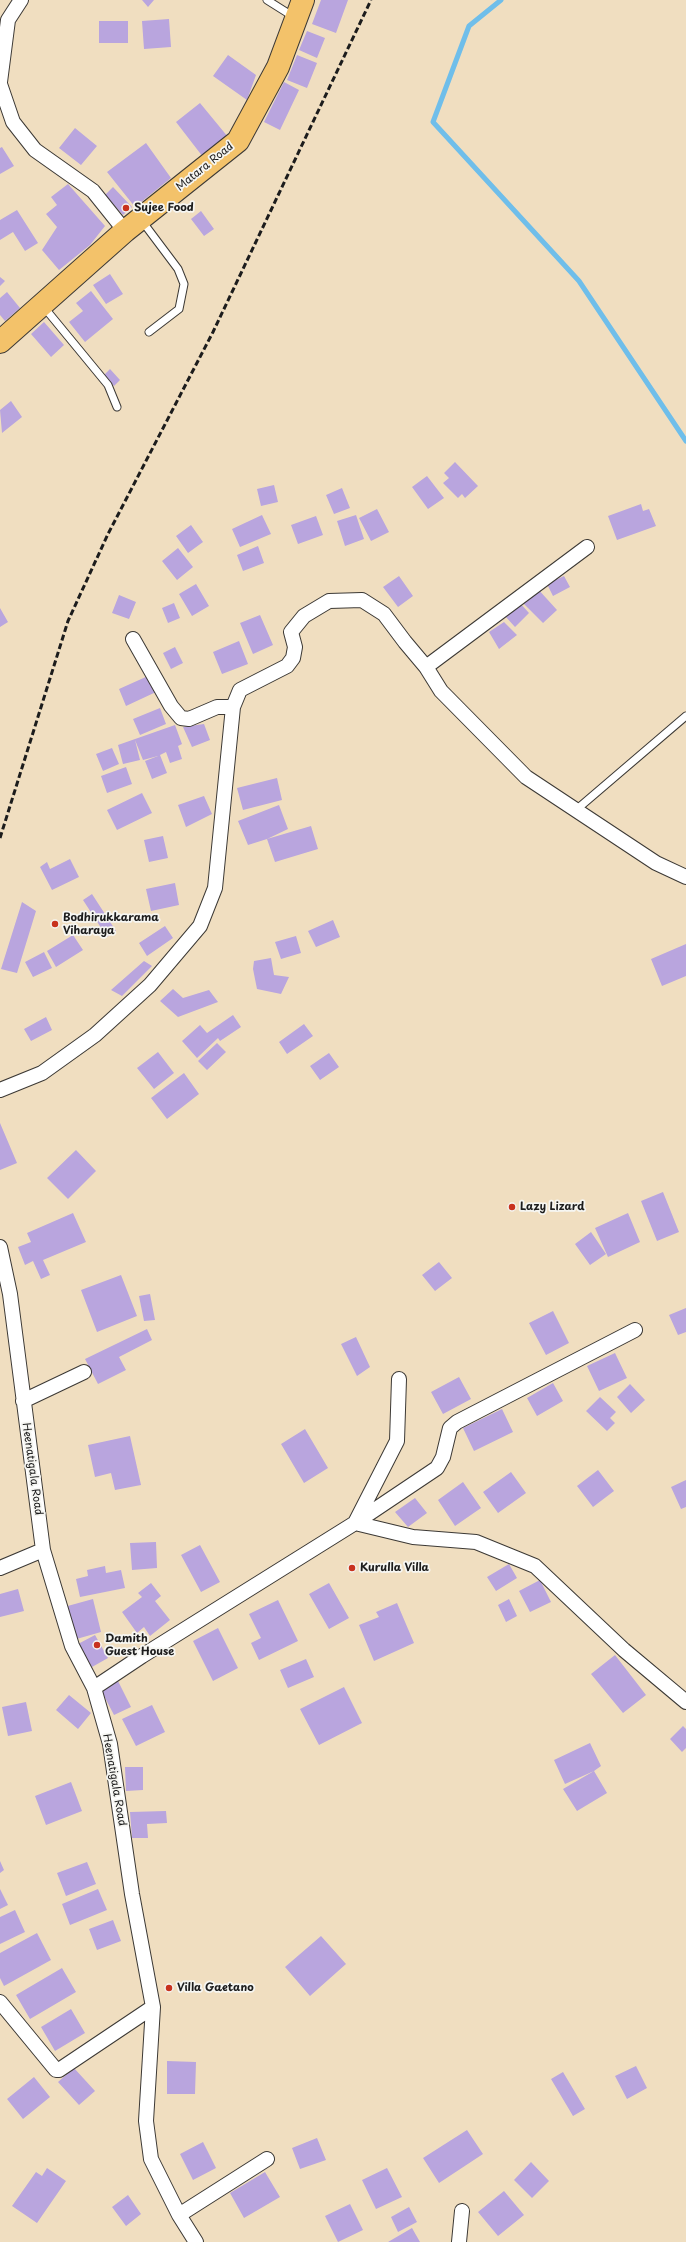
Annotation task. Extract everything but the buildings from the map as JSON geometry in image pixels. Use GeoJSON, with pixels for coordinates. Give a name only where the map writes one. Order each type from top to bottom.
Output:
{"type":"FeatureCollection","features":[{"type":"Feature","properties":{"kind":"highway","name":"Matara Road"},"geometry":{"type":"LineString","coordinates":[[0,342],[43,306],[133,225],[238,141],[278,67],[299,9]]}},
{"type":"Feature","properties":{"kind":"street"},"geometry":{"type":"LineString","coordinates":[[21,0],[8,20],[0,83],[13,122],[36,150],[93,191],[133,225]]}},
{"type":"Feature","properties":{"kind":"street"},"geometry":{"type":"LineString","coordinates":[[426,667],[587,547]]}},
{"type":"Feature","properties":{"kind":"street"},"geometry":{"type":"LineString","coordinates":[[0,1090],[42,1073],[95,1035],[150,985],[200,926],[215,888],[233,707],[240,690],[288,666],[293,658],[294,647],[291,632],[304,616],[329,601],[362,600],[384,614],[426,667],[441,691],[526,776],[656,864],[686,877]]}},
{"type":"Feature","properties":{"kind":"street"},"geometry":{"type":"LineString","coordinates":[[133,639],[171,706],[182,718],[189,719],[217,707],[233,707]]}},
{"type":"Feature","properties":{"kind":"street","name":"Heenatigala Road"},"geometry":{"type":"LineString","coordinates":[[0,1247],[10,1294],[43,1550],[72,1646],[94,1688],[110,1744],[132,1894],[153,2007],[146,2121],[151,2159],[179,2215],[196,2242]]}},
{"type":"Feature","properties":{"kind":"street"},"geometry":{"type":"LineString","coordinates":[[94,1688],[142,1656],[355,1523],[437,1468],[443,1457],[450,1428],[457,1422],[635,1330]]}},
{"type":"Feature","properties":{"kind":"street"},"geometry":{"type":"LineString","coordinates":[[23,1401],[84,1372]]}},
{"type":"Feature","properties":{"kind":"street"},"geometry":{"type":"LineString","coordinates":[[355,1523],[397,1442],[399,1379]]}},
{"type":"Feature","properties":{"kind":"street"},"geometry":{"type":"LineString","coordinates":[[355,1523],[413,1537],[476,1542],[535,1566],[624,1650],[686,1702]]}},
{"type":"Feature","properties":{"kind":"street"},"geometry":{"type":"LineString","coordinates":[[0,1568],[43,1550]]}},
{"type":"Feature","properties":{"kind":"street"},"geometry":{"type":"LineString","coordinates":[[0,2002],[56,2070],[59,2070],[153,2007]]}},
{"type":"Feature","properties":{"kind":"street"},"geometry":{"type":"LineString","coordinates":[[179,2215],[267,2159]]}},
{"type":"Feature","properties":{"kind":"street"},"geometry":{"type":"LineString","coordinates":[[459,2242],[462,2211]]}},
{"type":"Feature","properties":{"kind":"lane"},"geometry":{"type":"LineString","coordinates":[[267,0],[299,9]]}},
{"type":"Feature","properties":{"kind":"lane"},"geometry":{"type":"LineString","coordinates":[[133,225],[178,269],[184,284],[179,309],[149,332]]}},
{"type":"Feature","properties":{"kind":"lane"},"geometry":{"type":"LineString","coordinates":[[43,306],[104,379],[117,407]]}},
{"type":"Feature","properties":{"kind":"lane"},"geometry":{"type":"LineString","coordinates":[[576,810],[686,716]]}},
{"type":"Feature","properties":{"kind":"waterway"},"geometry":{"type":"LineString","coordinates":[[501,0],[469,26],[433,122],[579,281],[686,441]]}},
{"type":"Feature","properties":{"kind":"railway"},"geometry":{"type":"LineString","coordinates":[[0,838],[68,621],[108,534],[213,332],[371,0]]}},
{"type":"Feature","properties":{"kind":"place","name":"Sujee Food"},"geometry":{"type":"Point","coordinates":[126,208]}},
{"type":"Feature","properties":{"kind":"place","name":"Bodhirukkarama Viharaya"},"geometry":{"type":"Point","coordinates":[55,924]}},
{"type":"Feature","properties":{"kind":"place","name":"Lazy Lizard"},"geometry":{"type":"Point","coordinates":[512,1207]}},
{"type":"Feature","properties":{"kind":"place","name":"Kurulla Villa"},"geometry":{"type":"Point","coordinates":[352,1568]}},
{"type":"Feature","properties":{"kind":"place","name":"Damith Guest House"},"geometry":{"type":"Point","coordinates":[97,1645]}},
{"type":"Feature","properties":{"kind":"place","name":"Villa Gaetano"},"geometry":{"type":"Point","coordinates":[169,1988]}}]}
